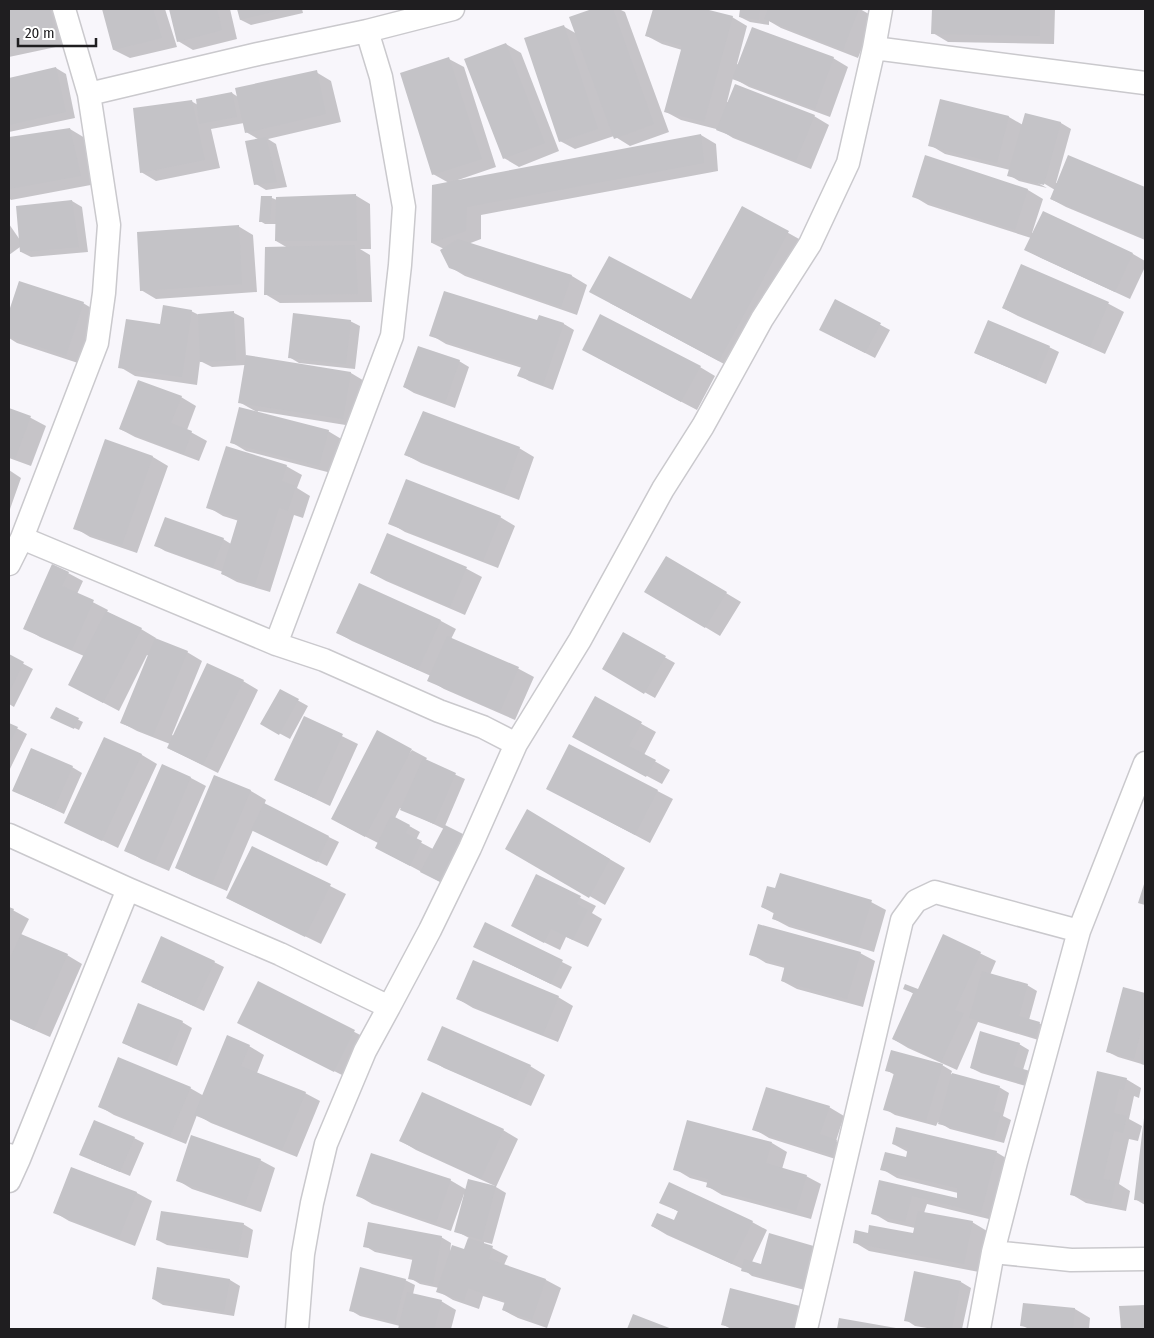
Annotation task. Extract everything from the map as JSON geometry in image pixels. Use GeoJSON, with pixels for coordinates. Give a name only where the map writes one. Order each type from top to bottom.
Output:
{"type":"FeatureCollection","features":[{"type":"Feature","properties":{"kind":"street"},"geometry":{"type":"LineString","coordinates":[[9,564],[22,538],[97,343],[104,292],[109,225],[89,94],[64,9]]}},
{"type":"Feature","properties":{"kind":"street"},"geometry":{"type":"LineString","coordinates":[[89,94],[258,54],[367,31],[452,9]]}},
{"type":"Feature","properties":{"kind":"street"},"geometry":{"type":"LineString","coordinates":[[297,1329],[303,1254],[312,1203],[326,1144],[365,1051],[430,930],[470,848],[516,744],[580,640],[663,489],[703,426],[762,319],[810,244],[848,162],[881,9]]}},
{"type":"Feature","properties":{"kind":"street"},"geometry":{"type":"LineString","coordinates":[[276,644],[392,336],[404,207],[381,78],[367,31]]}},
{"type":"Feature","properties":{"kind":"street"},"geometry":{"type":"LineString","coordinates":[[874,48],[1145,83]]}},
{"type":"Feature","properties":{"kind":"street"},"geometry":{"type":"LineString","coordinates":[[22,538],[276,644],[324,660],[439,711],[483,727],[516,744]]}},
{"type":"Feature","properties":{"kind":"street"},"geometry":{"type":"LineString","coordinates":[[978,1329],[994,1252],[1079,931],[1145,763]]}},
{"type":"Feature","properties":{"kind":"street"},"geometry":{"type":"LineString","coordinates":[[9,835],[128,889],[280,954],[390,1007]]}},
{"type":"Feature","properties":{"kind":"street"},"geometry":{"type":"LineString","coordinates":[[9,1181],[14,1157],[128,889]]}},
{"type":"Feature","properties":{"kind":"street"},"geometry":{"type":"LineString","coordinates":[[806,1329],[902,920],[916,901],[935,892],[1079,931]]}},
{"type":"Feature","properties":{"kind":"street"},"geometry":{"type":"LineString","coordinates":[[994,1252],[1072,1260],[1145,1259]]}},
{"type":"Feature","properties":{"kind":"building"},"geometry":{"type":"Polygon","coordinates":[[[9,9],[50,9],[55,36],[9,45],[9,9]]]}},
{"type":"Feature","properties":{"kind":"building"},"geometry":{"type":"Polygon","coordinates":[[[102,9],[153,9],[162,38],[113,50],[102,9]]]}},
{"type":"Feature","properties":{"kind":"building"},"geometry":{"type":"Polygon","coordinates":[[[169,9],[217,9],[222,30],[177,42],[169,9]]]}},
{"type":"Feature","properties":{"kind":"building"},"geometry":{"type":"Polygon","coordinates":[[[237,9],[285,9],[240,20],[237,9]]]}},
{"type":"Feature","properties":{"kind":"building"},"geometry":{"type":"Polygon","coordinates":[[[592,9],[613,9],[654,124],[614,139],[569,17],[592,9]]]}},
{"type":"Feature","properties":{"kind":"building"},"geometry":{"type":"Polygon","coordinates":[[[653,9],[705,9],[733,16],[704,122],[664,112],[682,46],[645,36],[653,9]]]}},
{"type":"Feature","properties":{"kind":"building"},"geometry":{"type":"Polygon","coordinates":[[[740,9],[760,9],[759,20],[739,17],[740,9]]]}},
{"type":"Feature","properties":{"kind":"building"},"geometry":{"type":"Polygon","coordinates":[[[768,9],[859,9],[843,50],[764,19],[768,9]]]}},
{"type":"Feature","properties":{"kind":"building"},"geometry":{"type":"Polygon","coordinates":[[[932,9],[1040,9],[1040,36],[931,34],[932,9]]]}},
{"type":"Feature","properties":{"kind":"building"},"geometry":{"type":"Polygon","coordinates":[[[564,25],[598,129],[559,142],[524,38],[564,25]]]}},
{"type":"Feature","properties":{"kind":"building"},"geometry":{"type":"Polygon","coordinates":[[[752,27],[834,57],[815,109],[732,79],[752,27]]]}},
{"type":"Feature","properties":{"kind":"building"},"geometry":{"type":"Polygon","coordinates":[[[506,43],[545,143],[503,159],[464,59],[506,43]]]}},
{"type":"Feature","properties":{"kind":"building"},"geometry":{"type":"Polygon","coordinates":[[[449,57],[482,159],[432,175],[400,73],[449,57]]]}},
{"type":"Feature","properties":{"kind":"building"},"geometry":{"type":"Polygon","coordinates":[[[56,67],[66,112],[9,125],[9,78],[56,67]]]}},
{"type":"Feature","properties":{"kind":"building"},"geometry":{"type":"Polygon","coordinates":[[[317,70],[326,114],[245,133],[235,88],[317,70]]]}},
{"type":"Feature","properties":{"kind":"building"},"geometry":{"type":"Polygon","coordinates":[[[735,84],[815,115],[796,161],[716,130],[735,84]]]}},
{"type":"Feature","properties":{"kind":"building"},"geometry":{"type":"Polygon","coordinates":[[[232,92],[237,117],[199,124],[196,99],[232,92]]]}},
{"type":"Feature","properties":{"kind":"building"},"geometry":{"type":"Polygon","coordinates":[[[940,99],[1009,116],[997,163],[928,146],[940,99]]]}},
{"type":"Feature","properties":{"kind":"building"},"geometry":{"type":"Polygon","coordinates":[[[192,100],[205,160],[140,173],[133,108],[192,100]]]}},
{"type":"Feature","properties":{"kind":"building"},"geometry":{"type":"Polygon","coordinates":[[[1025,113],[1061,122],[1044,185],[1007,176],[1025,113]]]}},
{"type":"Feature","properties":{"kind":"building"},"geometry":{"type":"Polygon","coordinates":[[[70,128],[81,176],[9,189],[9,137],[70,128]]]}},
{"type":"Feature","properties":{"kind":"building"},"geometry":{"type":"Polygon","coordinates":[[[701,134],[704,163],[467,207],[466,231],[431,243],[432,185],[701,134]]]}},
{"type":"Feature","properties":{"kind":"building"},"geometry":{"type":"Polygon","coordinates":[[[266,137],[277,182],[254,185],[245,141],[266,137]]]}},
{"type":"Feature","properties":{"kind":"building"},"geometry":{"type":"Polygon","coordinates":[[[925,155],[1028,189],[1015,230],[912,197],[925,155]]]}},
{"type":"Feature","properties":{"kind":"building"},"geometry":{"type":"Polygon","coordinates":[[[1068,155],[1145,187],[1144,238],[1050,199],[1068,155]]]}},
{"type":"Feature","properties":{"kind":"building"},"geometry":{"type":"Polygon","coordinates":[[[356,194],[357,241],[275,241],[276,197],[356,194]]]}},
{"type":"Feature","properties":{"kind":"building"},"geometry":{"type":"Polygon","coordinates":[[[261,196],[272,196],[270,222],[259,222],[261,196]]]}},
{"type":"Feature","properties":{"kind":"building"},"geometry":{"type":"Polygon","coordinates":[[[72,200],[79,247],[20,252],[16,206],[72,200]]]}},
{"type":"Feature","properties":{"kind":"building"},"geometry":{"type":"Polygon","coordinates":[[[742,206],[789,231],[719,361],[589,292],[609,256],[691,299],[742,206]]]}},
{"type":"Feature","properties":{"kind":"building"},"geometry":{"type":"Polygon","coordinates":[[[1043,211],[1133,253],[1115,292],[1024,250],[1043,211]]]}},
{"type":"Feature","properties":{"kind":"building"},"geometry":{"type":"Polygon","coordinates":[[[239,225],[242,284],[140,291],[137,232],[239,225]]]}},
{"type":"Feature","properties":{"kind":"building"},"geometry":{"type":"Polygon","coordinates":[[[458,239],[572,275],[561,307],[449,268],[440,250],[458,239]]]}},
{"type":"Feature","properties":{"kind":"building"},"geometry":{"type":"Polygon","coordinates":[[[355,245],[358,294],[264,295],[265,247],[355,245]]]}},
{"type":"Feature","properties":{"kind":"building"},"geometry":{"type":"Polygon","coordinates":[[[1021,264],[1109,302],[1090,347],[1002,308],[1021,264]]]}},
{"type":"Feature","properties":{"kind":"building"},"geometry":{"type":"Polygon","coordinates":[[[19,281],[84,302],[66,356],[9,337],[9,311],[19,281]]]}},
{"type":"Feature","properties":{"kind":"building"},"geometry":{"type":"Polygon","coordinates":[[[444,291],[537,320],[539,315],[564,323],[543,385],[517,376],[522,365],[429,336],[444,291]]]}},
{"type":"Feature","properties":{"kind":"building"},"geometry":{"type":"Polygon","coordinates":[[[835,299],[881,323],[865,353],[819,330],[835,299]]]}},
{"type":"Feature","properties":{"kind":"building"},"geometry":{"type":"Polygon","coordinates":[[[163,305],[192,310],[182,377],[118,368],[126,319],[160,324],[163,305]]]}},
{"type":"Feature","properties":{"kind":"building"},"geometry":{"type":"Polygon","coordinates":[[[234,311],[236,360],[200,362],[198,314],[234,311]]]}},
{"type":"Feature","properties":{"kind":"building"},"geometry":{"type":"Polygon","coordinates":[[[293,313],[351,320],[346,364],[288,358],[293,313]]]}},
{"type":"Feature","properties":{"kind":"building"},"geometry":{"type":"Polygon","coordinates":[[[600,314],[701,366],[681,402],[582,350],[600,314]]]}},
{"type":"Feature","properties":{"kind":"building"},"geometry":{"type":"Polygon","coordinates":[[[988,320],[1050,346],[1036,379],[974,353],[988,320]]]}},
{"type":"Feature","properties":{"kind":"building"},"geometry":{"type":"Polygon","coordinates":[[[418,346],[460,360],[445,403],[403,387],[418,346]]]}},
{"type":"Feature","properties":{"kind":"building"},"geometry":{"type":"Polygon","coordinates":[[[246,355],[351,372],[343,419],[238,403],[246,355]]]}},
{"type":"Feature","properties":{"kind":"building"},"geometry":{"type":"Polygon","coordinates":[[[138,380],[182,396],[171,423],[192,431],[184,454],[119,429],[138,380]]]}},
{"type":"Feature","properties":{"kind":"building"},"geometry":{"type":"Polygon","coordinates":[[[239,407],[329,430],[319,466],[230,443],[239,407]]]}},
{"type":"Feature","properties":{"kind":"building"},"geometry":{"type":"Polygon","coordinates":[[[9,408],[31,416],[15,459],[9,456],[9,408]]]}},
{"type":"Feature","properties":{"kind":"building"},"geometry":{"type":"Polygon","coordinates":[[[423,411],[520,447],[504,492],[404,455],[423,411]]]}},
{"type":"Feature","properties":{"kind":"building"},"geometry":{"type":"Polygon","coordinates":[[[105,439],[153,456],[122,545],[73,529],[105,439]]]}},
{"type":"Feature","properties":{"kind":"building"},"geometry":{"type":"Polygon","coordinates":[[[226,446],[287,465],[282,481],[296,486],[288,511],[279,508],[255,585],[221,574],[238,518],[206,508],[226,446]]]}},
{"type":"Feature","properties":{"kind":"building"},"geometry":{"type":"Polygon","coordinates":[[[406,479],[501,516],[483,561],[388,524],[406,479]]]}},
{"type":"Feature","properties":{"kind":"building"},"geometry":{"type":"Polygon","coordinates":[[[165,517],[224,538],[213,567],[154,546],[165,517]]]}},
{"type":"Feature","properties":{"kind":"building"},"geometry":{"type":"Polygon","coordinates":[[[387,533],[467,567],[450,607],[370,573],[387,533]]]}},
{"type":"Feature","properties":{"kind":"building"},"geometry":{"type":"Polygon","coordinates":[[[666,556],[727,592],[705,628],[644,592],[666,556]]]}},
{"type":"Feature","properties":{"kind":"building"},"geometry":{"type":"Polygon","coordinates":[[[52,564],[69,572],[62,586],[94,600],[72,650],[23,629],[52,564]]]}},
{"type":"Feature","properties":{"kind":"building"},"geometry":{"type":"Polygon","coordinates":[[[359,583],[441,620],[418,670],[336,633],[359,583]]]}},
{"type":"Feature","properties":{"kind":"building"},"geometry":{"type":"Polygon","coordinates":[[[106,611],[142,628],[103,703],[68,685],[106,611]]]}},
{"type":"Feature","properties":{"kind":"building"},"geometry":{"type":"Polygon","coordinates":[[[623,632],[666,656],[644,694],[602,669],[623,632]]]}},
{"type":"Feature","properties":{"kind":"building"},"geometry":{"type":"Polygon","coordinates":[[[447,636],[519,667],[500,712],[427,681],[447,636]]]}},
{"type":"Feature","properties":{"kind":"building"},"geometry":{"type":"Polygon","coordinates":[[[155,638],[188,651],[153,736],[120,723],[155,638]]]}},
{"type":"Feature","properties":{"kind":"building"},"geometry":{"type":"Polygon","coordinates":[[[9,654],[24,662],[9,693],[9,654]]]}},
{"type":"Feature","properties":{"kind":"building"},"geometry":{"type":"Polygon","coordinates":[[[207,663],[244,680],[203,765],[167,748],[207,663]]]}},
{"type":"Feature","properties":{"kind":"building"},"geometry":{"type":"Polygon","coordinates":[[[280,689],[299,699],[279,735],[260,724],[280,689]]]}},
{"type":"Feature","properties":{"kind":"building"},"geometry":{"type":"Polygon","coordinates":[[[595,696],[642,722],[629,746],[656,760],[646,777],[572,737],[595,696]]]}},
{"type":"Feature","properties":{"kind":"building"},"geometry":{"type":"Polygon","coordinates":[[[56,707],[79,718],[74,729],[50,718],[56,707]]]}},
{"type":"Feature","properties":{"kind":"building"},"geometry":{"type":"Polygon","coordinates":[[[304,716],[343,734],[314,798],[274,780],[304,716]]]}},
{"type":"Feature","properties":{"kind":"building"},"geometry":{"type":"Polygon","coordinates":[[[9,723],[18,727],[9,745],[9,723]]]}},
{"type":"Feature","properties":{"kind":"building"},"geometry":{"type":"Polygon","coordinates":[[[377,730],[412,749],[365,837],[331,819],[377,730]]]}},
{"type":"Feature","properties":{"kind":"building"},"geometry":{"type":"Polygon","coordinates":[[[104,737],[142,754],[102,841],[64,823],[104,737]]]}},
{"type":"Feature","properties":{"kind":"building"},"geometry":{"type":"Polygon","coordinates":[[[569,744],[658,790],[635,835],[546,789],[569,744]]]}},
{"type":"Feature","properties":{"kind":"building"},"geometry":{"type":"Polygon","coordinates":[[[31,748],[73,766],[54,809],[12,791],[31,748]]]}},
{"type":"Feature","properties":{"kind":"building"},"geometry":{"type":"Polygon","coordinates":[[[423,758],[456,773],[434,824],[400,810],[423,758]]]}},
{"type":"Feature","properties":{"kind":"building"},"geometry":{"type":"Polygon","coordinates":[[[162,764],[191,777],[154,864],[124,851],[162,764]]]}},
{"type":"Feature","properties":{"kind":"building"},"geometry":{"type":"Polygon","coordinates":[[[214,775],[251,790],[212,884],[175,868],[214,775]]]}},
{"type":"Feature","properties":{"kind":"building"},"geometry":{"type":"Polygon","coordinates":[[[264,803],[329,836],[317,862],[251,830],[264,803]]]}},
{"type":"Feature","properties":{"kind":"building"},"geometry":{"type":"Polygon","coordinates":[[[527,809],[610,859],[589,898],[505,849],[527,809]]]}},
{"type":"Feature","properties":{"kind":"building"},"geometry":{"type":"Polygon","coordinates":[[[391,815],[410,825],[406,833],[422,841],[410,866],[375,848],[391,815]]]}},
{"type":"Feature","properties":{"kind":"building"},"geometry":{"type":"Polygon","coordinates":[[[445,825],[465,835],[440,882],[420,872],[445,825]]]}},
{"type":"Feature","properties":{"kind":"building"},"geometry":{"type":"Polygon","coordinates":[[[252,846],[331,884],[305,937],[226,898],[252,846]]]}},
{"type":"Feature","properties":{"kind":"building"},"geometry":{"type":"Polygon","coordinates":[[[780,873],[872,900],[858,945],[772,919],[774,912],[761,907],[767,886],[775,888],[780,873]]]}},
{"type":"Feature","properties":{"kind":"building"},"geometry":{"type":"Polygon","coordinates":[[[536,874],[581,896],[577,904],[588,910],[573,940],[551,929],[544,943],[511,926],[536,874]]]}},
{"type":"Feature","properties":{"kind":"building"},"geometry":{"type":"Polygon","coordinates":[[[1145,881],[1145,905],[1138,903],[1145,881]]]}},
{"type":"Feature","properties":{"kind":"building"},"geometry":{"type":"Polygon","coordinates":[[[9,907],[14,909],[9,921],[9,907]]]}},
{"type":"Feature","properties":{"kind":"building"},"geometry":{"type":"Polygon","coordinates":[[[485,922],[563,960],[551,984],[473,947],[485,922]]]}},
{"type":"Feature","properties":{"kind":"building"},"geometry":{"type":"Polygon","coordinates":[[[758,924],[861,952],[847,999],[781,981],[785,965],[749,955],[758,924]]]}},
{"type":"Feature","properties":{"kind":"building"},"geometry":{"type":"Polygon","coordinates":[[[21,934],[68,954],[34,1030],[9,1018],[9,960],[21,934]]]}},
{"type":"Feature","properties":{"kind":"building"},"geometry":{"type":"Polygon","coordinates":[[[943,934],[981,952],[955,1010],[964,1013],[941,1062],[892,1039],[913,993],[903,989],[905,984],[918,989],[943,934]]]}},
{"type":"Feature","properties":{"kind":"building"},"geometry":{"type":"Polygon","coordinates":[[[161,936],[215,961],[194,1006],[141,982],[161,936]]]}},
{"type":"Feature","properties":{"kind":"building"},"geometry":{"type":"Polygon","coordinates":[[[473,960],[559,996],[543,1035],[456,999],[473,960]]]}},
{"type":"Feature","properties":{"kind":"building"},"geometry":{"type":"Polygon","coordinates":[[[982,971],[1028,984],[1019,1016],[1040,1022],[1035,1037],[969,1018],[982,971]]]}},
{"type":"Feature","properties":{"kind":"building"},"geometry":{"type":"Polygon","coordinates":[[[258,981],[355,1030],[334,1072],[237,1023],[258,981]]]}},
{"type":"Feature","properties":{"kind":"building"},"geometry":{"type":"Polygon","coordinates":[[[1123,987],[1145,993],[1145,1014],[1134,1059],[1106,1052],[1123,987]]]}},
{"type":"Feature","properties":{"kind":"building"},"geometry":{"type":"Polygon","coordinates":[[[138,1003],[183,1021],[167,1061],[122,1043],[138,1003]]]}},
{"type":"Feature","properties":{"kind":"building"},"geometry":{"type":"Polygon","coordinates":[[[442,1026],[531,1065],[516,1099],[427,1060],[442,1026]]]}},
{"type":"Feature","properties":{"kind":"building"},"geometry":{"type":"Polygon","coordinates":[[[980,1031],[1020,1043],[1013,1066],[1030,1071],[1026,1085],[970,1068],[980,1031]]]}},
{"type":"Feature","properties":{"kind":"building"},"geometry":{"type":"Polygon","coordinates":[[[227,1035],[250,1045],[241,1066],[306,1092],[282,1150],[194,1115],[227,1035]]]}},
{"type":"Feature","properties":{"kind":"building"},"geometry":{"type":"Polygon","coordinates":[[[1145,1046],[1145,1065],[1141,1064],[1145,1046]]]}},
{"type":"Feature","properties":{"kind":"building"},"geometry":{"type":"Polygon","coordinates":[[[891,1050],[943,1064],[926,1121],[883,1110],[894,1073],[885,1071],[891,1050]]]}},
{"type":"Feature","properties":{"kind":"building"},"geometry":{"type":"Polygon","coordinates":[[[118,1057],[191,1087],[170,1136],[98,1107],[118,1057]]]}},
{"type":"Feature","properties":{"kind":"building"},"geometry":{"type":"Polygon","coordinates":[[[1097,1071],[1127,1078],[1124,1090],[1119,1089],[1114,1113],[1127,1116],[1123,1133],[1114,1131],[1103,1179],[1116,1181],[1111,1204],[1070,1195],[1097,1071]]]}},
{"type":"Feature","properties":{"kind":"building"},"geometry":{"type":"Polygon","coordinates":[[[952,1073],[1000,1086],[993,1111],[1001,1113],[994,1138],[938,1124],[952,1073]]]}},
{"type":"Feature","properties":{"kind":"building"},"geometry":{"type":"Polygon","coordinates":[[[766,1087],[830,1106],[820,1134],[837,1140],[832,1155],[752,1130],[766,1087]]]}},
{"type":"Feature","properties":{"kind":"building"},"geometry":{"type":"Polygon","coordinates":[[[422,1092],[504,1129],[481,1179],[399,1141],[422,1092]]]}},
{"type":"Feature","properties":{"kind":"building"},"geometry":{"type":"Polygon","coordinates":[[[1145,1119],[1145,1201],[1134,1200],[1145,1119]]]}},
{"type":"Feature","properties":{"kind":"building"},"geometry":{"type":"Polygon","coordinates":[[[94,1120],[135,1137],[120,1172],[79,1155],[94,1120]]]}},
{"type":"Feature","properties":{"kind":"building"},"geometry":{"type":"Polygon","coordinates":[[[687,1120],[772,1142],[766,1163],[807,1175],[796,1211],[706,1187],[708,1179],[673,1170],[687,1120]]]}},
{"type":"Feature","properties":{"kind":"building"},"geometry":{"type":"Polygon","coordinates":[[[896,1127],[997,1151],[981,1213],[912,1196],[905,1222],[871,1214],[879,1180],[957,1198],[957,1188],[880,1170],[885,1152],[906,1157],[908,1148],[892,1144],[896,1127]]]}},
{"type":"Feature","properties":{"kind":"building"},"geometry":{"type":"Polygon","coordinates":[[[191,1135],[261,1159],[245,1204],[176,1181],[191,1135]]]}},
{"type":"Feature","properties":{"kind":"building"},"geometry":{"type":"Polygon","coordinates":[[[371,1153],[451,1179],[436,1223],[356,1196],[371,1153]]]}},
{"type":"Feature","properties":{"kind":"building"},"geometry":{"type":"Polygon","coordinates":[[[71,1167],[137,1192],[119,1238],[53,1213],[71,1167]]]}},
{"type":"Feature","properties":{"kind":"building"},"geometry":{"type":"Polygon","coordinates":[[[468,1179],[496,1186],[482,1240],[454,1232],[468,1179]]]}},
{"type":"Feature","properties":{"kind":"building"},"geometry":{"type":"Polygon","coordinates":[[[669,1182],[753,1221],[732,1264],[651,1226],[657,1213],[674,1220],[678,1211],[659,1203],[669,1182]]]}},
{"type":"Feature","properties":{"kind":"building"},"geometry":{"type":"Polygon","coordinates":[[[161,1211],[244,1223],[238,1253],[156,1240],[161,1211]]]}},
{"type":"Feature","properties":{"kind":"building"},"geometry":{"type":"Polygon","coordinates":[[[918,1211],[973,1221],[964,1264],[853,1243],[855,1230],[868,1233],[869,1225],[913,1233],[918,1211]]]}},
{"type":"Feature","properties":{"kind":"building"},"geometry":{"type":"Polygon","coordinates":[[[368,1222],[442,1236],[433,1284],[408,1279],[413,1256],[363,1247],[368,1222]]]}},
{"type":"Feature","properties":{"kind":"building"},"geometry":{"type":"Polygon","coordinates":[[[769,1233],[817,1247],[806,1288],[741,1271],[744,1259],[761,1264],[769,1233]]]}},
{"type":"Feature","properties":{"kind":"building"},"geometry":{"type":"Polygon","coordinates":[[[468,1238],[493,1246],[489,1259],[546,1279],[532,1320],[502,1310],[505,1301],[468,1288],[464,1301],[436,1292],[452,1245],[464,1249],[468,1238]]]}},
{"type":"Feature","properties":{"kind":"building"},"geometry":{"type":"Polygon","coordinates":[[[157,1267],[230,1279],[224,1312],[152,1299],[157,1267]]]}},
{"type":"Feature","properties":{"kind":"building"},"geometry":{"type":"Polygon","coordinates":[[[360,1267],[406,1279],[395,1322],[349,1311],[360,1267]]]}},
{"type":"Feature","properties":{"kind":"building"},"geometry":{"type":"Polygon","coordinates":[[[914,1271],[961,1281],[952,1329],[904,1321],[914,1271]]]}},
{"type":"Feature","properties":{"kind":"building"},"geometry":{"type":"Polygon","coordinates":[[[730,1288],[800,1306],[794,1329],[739,1329],[721,1325],[730,1288]]]}},
{"type":"Feature","properties":{"kind":"building"},"geometry":{"type":"Polygon","coordinates":[[[407,1292],[442,1300],[434,1329],[398,1329],[407,1292]]]}},
{"type":"Feature","properties":{"kind":"building"},"geometry":{"type":"Polygon","coordinates":[[[1023,1303],[1075,1308],[1073,1329],[1043,1329],[1020,1326],[1023,1303]]]}},
{"type":"Feature","properties":{"kind":"building"},"geometry":{"type":"Polygon","coordinates":[[[1145,1305],[1145,1329],[1121,1329],[1119,1306],[1145,1305]]]}},
{"type":"Feature","properties":{"kind":"building"},"geometry":{"type":"Polygon","coordinates":[[[633,1314],[672,1329],[627,1329],[633,1314]]]}},
{"type":"Feature","properties":{"kind":"building"},"geometry":{"type":"Polygon","coordinates":[[[839,1318],[896,1328],[896,1329],[837,1329],[839,1318]]]}}]}
